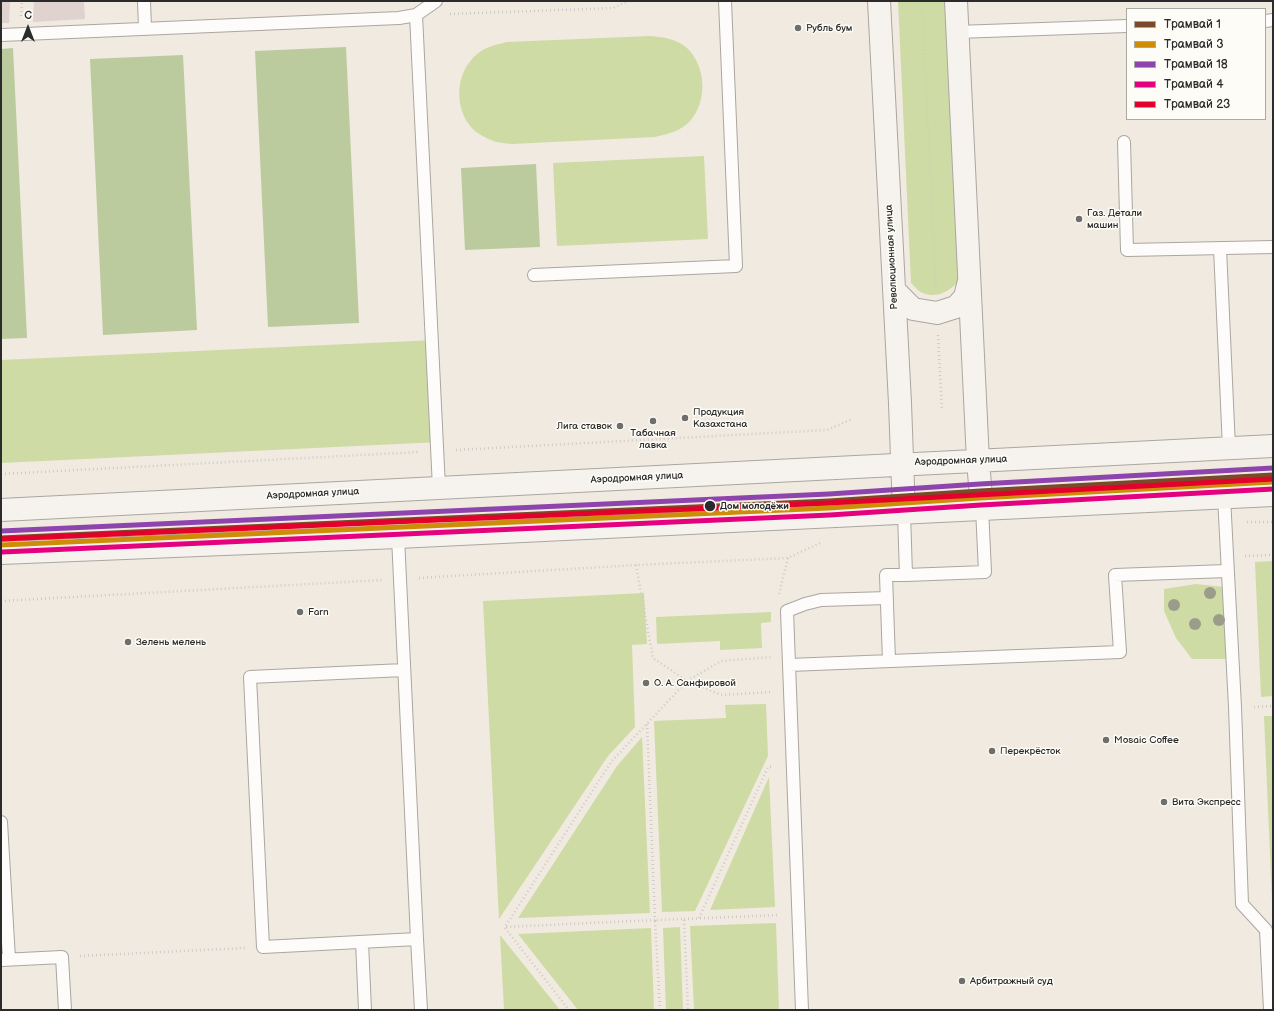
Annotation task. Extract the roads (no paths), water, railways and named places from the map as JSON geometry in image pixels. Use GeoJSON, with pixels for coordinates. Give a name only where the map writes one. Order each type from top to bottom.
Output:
{"type":"FeatureCollection","features":[{"type":"Feature","properties":{"kind":"street","name":"Революционная улица"},"geometry":{"type":"LineString","coordinates":[[879,1],[904,513]]}},
{"type":"Feature","properties":{"kind":"street"},"geometry":{"type":"LineString","coordinates":[[956,1],[978,461],[982,508]]}},
{"type":"Feature","properties":{"kind":"street"},"geometry":{"type":"LineString","coordinates":[[894,290],[913,309],[937,313],[956,307],[965,297],[970,281]]}},
{"type":"Feature","properties":{"kind":"street","name":"Аэродромная улица"},"geometry":{"type":"LineString","coordinates":[[1,510],[1273,446]]}},
{"type":"Feature","properties":{"kind":"street"},"geometry":{"type":"LineString","coordinates":[[1,553],[398,537],[1273,495]]}},
{"type":"Feature","properties":{"kind":"lane"},"geometry":{"type":"LineString","coordinates":[[144,1],[145,28]]}},
{"type":"Feature","properties":{"kind":"lane"},"geometry":{"type":"LineString","coordinates":[[1,35],[391,18],[416,15],[436,1]]}},
{"type":"Feature","properties":{"kind":"lane"},"geometry":{"type":"LineString","coordinates":[[534,275],[736,266],[725,1]]}},
{"type":"Feature","properties":{"kind":"lane"},"geometry":{"type":"LineString","coordinates":[[416,15],[439,488]]}},
{"type":"Feature","properties":{"kind":"lane"},"geometry":{"type":"LineString","coordinates":[[957,32],[1126,26]]}},
{"type":"Feature","properties":{"kind":"lane"},"geometry":{"type":"LineString","coordinates":[[1124,142],[1127,250],[1273,246]]}},
{"type":"Feature","properties":{"kind":"lane"},"geometry":{"type":"LineString","coordinates":[[1220,248],[1229,448]]}},
{"type":"Feature","properties":{"kind":"lane"},"geometry":{"type":"LineString","coordinates":[[1224,497],[1235,707],[1242,904],[1266,930],[1270,1010]]}},
{"type":"Feature","properties":{"kind":"lane"},"geometry":{"type":"LineString","coordinates":[[889,661],[886,575],[985,572],[982,508]]}},
{"type":"Feature","properties":{"kind":"lane"},"geometry":{"type":"LineString","coordinates":[[904,513],[906,575]]}},
{"type":"Feature","properties":{"kind":"lane"},"geometry":{"type":"LineString","coordinates":[[398,537],[421,1010]]}},
{"type":"Feature","properties":{"kind":"lane"},"geometry":{"type":"LineString","coordinates":[[789,664],[1120,652],[1115,575],[1227,571]]}},
{"type":"Feature","properties":{"kind":"lane"},"geometry":{"type":"LineString","coordinates":[[802,1010],[787,611],[821,600],[887,598]]}},
{"type":"Feature","properties":{"kind":"lane"},"geometry":{"type":"LineString","coordinates":[[404,670],[250,677],[263,947],[417,939]]}},
{"type":"Feature","properties":{"kind":"lane"},"geometry":{"type":"LineString","coordinates":[[1,822],[5,960],[62,957],[65,1010]]}},
{"type":"Feature","properties":{"kind":"lane"},"geometry":{"type":"LineString","coordinates":[[362,942],[365,1010]]}},
{"type":"Feature","properties":{"kind":"tram line","name":"18"},"geometry":{"type":"LineString","coordinates":[[1,531],[829,494],[1273,468]]}},
{"type":"Feature","properties":{"kind":"tram line","name":"1"},"geometry":{"type":"LineString","coordinates":[[1,538],[829,501],[1273,475]]}},
{"type":"Feature","properties":{"kind":"tram line","name":"23"},"geometry":{"type":"LineString","coordinates":[[2,539],[829,503],[1273,479]]}},
{"type":"Feature","properties":{"kind":"tram line","name":"3"},"geometry":{"type":"LineString","coordinates":[[1,545],[829,508],[1273,482]]}},
{"type":"Feature","properties":{"kind":"tram line","name":"4"},"geometry":{"type":"LineString","coordinates":[[2,552],[830,515],[1273,489]]}},
{"type":"Feature","properties":{"kind":"place","name":"Рубль бум"},"geometry":{"type":"Point","coordinates":[798,28]}},
{"type":"Feature","properties":{"kind":"place","name":"Газ. Детали машин"},"geometry":{"type":"Point","coordinates":[1079,219]}},
{"type":"Feature","properties":{"kind":"place","name":"Продукция Казахстана"},"geometry":{"type":"Point","coordinates":[685,418]}},
{"type":"Feature","properties":{"kind":"place","name":"Табачная лавка"},"geometry":{"type":"Point","coordinates":[653,421]}},
{"type":"Feature","properties":{"kind":"place","name":"Лига ставок"},"geometry":{"type":"Point","coordinates":[620,426]}},
{"type":"Feature","properties":{"kind":"place","name":"Дом молодёжи"},"geometry":{"type":"Point","coordinates":[710,506]}},
{"type":"Feature","properties":{"kind":"place","name":"Farn"},"geometry":{"type":"Point","coordinates":[300,612]}},
{"type":"Feature","properties":{"kind":"place","name":"Зелень мелень"},"geometry":{"type":"Point","coordinates":[128,642]}},
{"type":"Feature","properties":{"kind":"place","name":"О. А. Санфировой"},"geometry":{"type":"Point","coordinates":[646,683]}},
{"type":"Feature","properties":{"kind":"place","name":"Mosaic Coffee"},"geometry":{"type":"Point","coordinates":[1106,740]}},
{"type":"Feature","properties":{"kind":"place","name":"Перекрёсток"},"geometry":{"type":"Point","coordinates":[992,751]}},
{"type":"Feature","properties":{"kind":"place","name":"Вита Экспресс"},"geometry":{"type":"Point","coordinates":[1164,802]}},
{"type":"Feature","properties":{"kind":"place","name":"Арбитражный суд"},"geometry":{"type":"Point","coordinates":[962,981]}}]}
